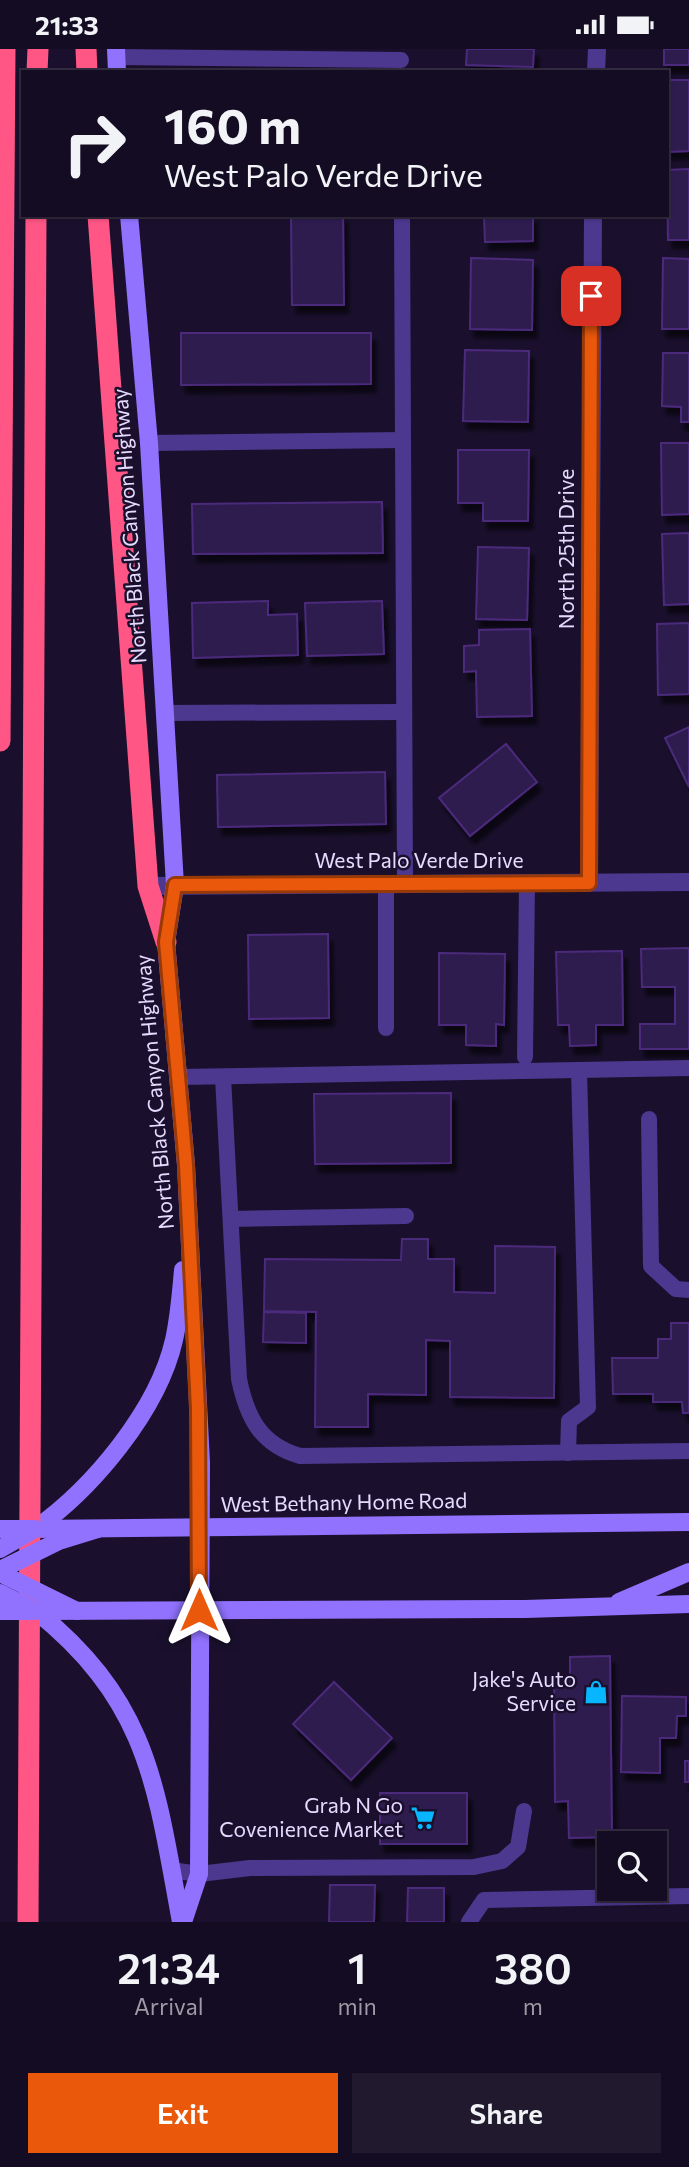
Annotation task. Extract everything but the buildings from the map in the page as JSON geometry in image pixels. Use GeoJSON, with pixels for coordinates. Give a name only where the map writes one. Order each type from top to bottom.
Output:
{"type":"FeatureCollection","features":[{"type":"Feature","properties":{"kind":"highway"},"geometry":{"type":"LineString","coordinates":[[0,741],[5,49]]}},
{"type":"Feature","properties":{"kind":"highway"},"geometry":{"type":"LineString","coordinates":[[37,70],[38,49]]}},
{"type":"Feature","properties":{"kind":"highway"},"geometry":{"type":"LineString","coordinates":[[86,49],[87,70]]}},
{"type":"Feature","properties":{"kind":"highway"},"geometry":{"type":"LineString","coordinates":[[28,1922],[36,217]]}},
{"type":"Feature","properties":{"kind":"highway"},"geometry":{"type":"LineString","coordinates":[[98,217],[148,886],[166,942]]}},
{"type":"Feature","properties":{"kind":"main road","name":"North Black Canyon Highway"},"geometry":{"type":"LineString","coordinates":[[129,217],[149,443],[175,885],[166,942],[186,1165],[201,1463],[199,1874],[182,1922]]}},
{"type":"Feature","properties":{"kind":"main road"},"geometry":{"type":"LineString","coordinates":[[0,1549],[34,1529],[92,1478],[137,1420],[161,1378],[174,1341],[185,1240],[186,1165]]}},
{"type":"Feature","properties":{"kind":"main road","name":"West Bethany Home Road"},"geometry":{"type":"LineString","coordinates":[[0,1529],[689,1522]]}},
{"type":"Feature","properties":{"kind":"main road"},"geometry":{"type":"LineString","coordinates":[[0,1571],[59,1541],[98,1529]]}},
{"type":"Feature","properties":{"kind":"main road"},"geometry":{"type":"LineString","coordinates":[[0,1571],[77,1611]]}},
{"type":"Feature","properties":{"kind":"main road"},"geometry":{"type":"LineString","coordinates":[[610,1606],[689,1572]]}},
{"type":"Feature","properties":{"kind":"main road"},"geometry":{"type":"LineString","coordinates":[[0,1593],[36,1611],[65,1635],[109,1687],[134,1729],[152,1772],[182,1922]]}},
{"type":"Feature","properties":{"kind":"main road"},"geometry":{"type":"LineString","coordinates":[[0,1611],[689,1604]]}},
{"type":"Feature","properties":{"kind":"street"},"geometry":{"type":"LineString","coordinates":[[596,70],[597,49]]}},
{"type":"Feature","properties":{"kind":"street","name":"North 25th Drive"},"geometry":{"type":"LineString","coordinates":[[589,883],[593,217]]}},
{"type":"Feature","properties":{"kind":"street","name":"West Palo Verde Drive"},"geometry":{"type":"LineString","coordinates":[[148,886],[689,882]]}},
{"type":"Feature","properties":{"kind":"lane"},"geometry":{"type":"LineString","coordinates":[[116,59],[401,60]]}},
{"type":"Feature","properties":{"kind":"lane"},"geometry":{"type":"LineString","coordinates":[[401,217],[405,884]]}},
{"type":"Feature","properties":{"kind":"lane"},"geometry":{"type":"LineString","coordinates":[[149,443],[402,440]]}},
{"type":"Feature","properties":{"kind":"lane"},"geometry":{"type":"LineString","coordinates":[[165,713],[404,712]]}},
{"type":"Feature","properties":{"kind":"lane"},"geometry":{"type":"LineString","coordinates":[[525,1057],[527,883]]}},
{"type":"Feature","properties":{"kind":"lane"},"geometry":{"type":"LineString","coordinates":[[386,884],[386,1028]]}},
{"type":"Feature","properties":{"kind":"lane"},"geometry":{"type":"LineString","coordinates":[[180,1077],[689,1068]]}},
{"type":"Feature","properties":{"kind":"lane"},"geometry":{"type":"LineString","coordinates":[[568,1453],[569,1421],[589,1407],[579,1070]]}},
{"type":"Feature","properties":{"kind":"lane"},"geometry":{"type":"LineString","coordinates":[[223,1077],[239,1379],[243,1400],[254,1424],[267,1442],[300,1456],[689,1451]]}},
{"type":"Feature","properties":{"kind":"lane"},"geometry":{"type":"LineString","coordinates":[[649,1119],[651,1266],[676,1289],[689,1290]]}},
{"type":"Feature","properties":{"kind":"lane"},"geometry":{"type":"LineString","coordinates":[[231,1219],[405,1216]]}},
{"type":"Feature","properties":{"kind":"lane"},"geometry":{"type":"LineString","coordinates":[[171,1870],[199,1874],[250,1868],[474,1867],[502,1860],[519,1847],[524,1811]]}},
{"type":"Feature","properties":{"kind":"lane"},"geometry":{"type":"LineString","coordinates":[[469,1922],[484,1900],[689,1896]]}},
{"type":"Feature","properties":{"kind":"place","name":"Jake's Auto Service"},"geometry":{"type":"Point","coordinates":[596,1692]}},
{"type":"Feature","properties":{"kind":"place","name":"Grab N Go Covenience Market"},"geometry":{"type":"Point","coordinates":[423,1818]}},
{"type":"Feature","properties":{"kind":"route"},"geometry":{"type":"LineString","coordinates":[[199,1610],[201,1463],[186,1165],[166,942],[175,885],[589,883],[591,296]]}}]}
